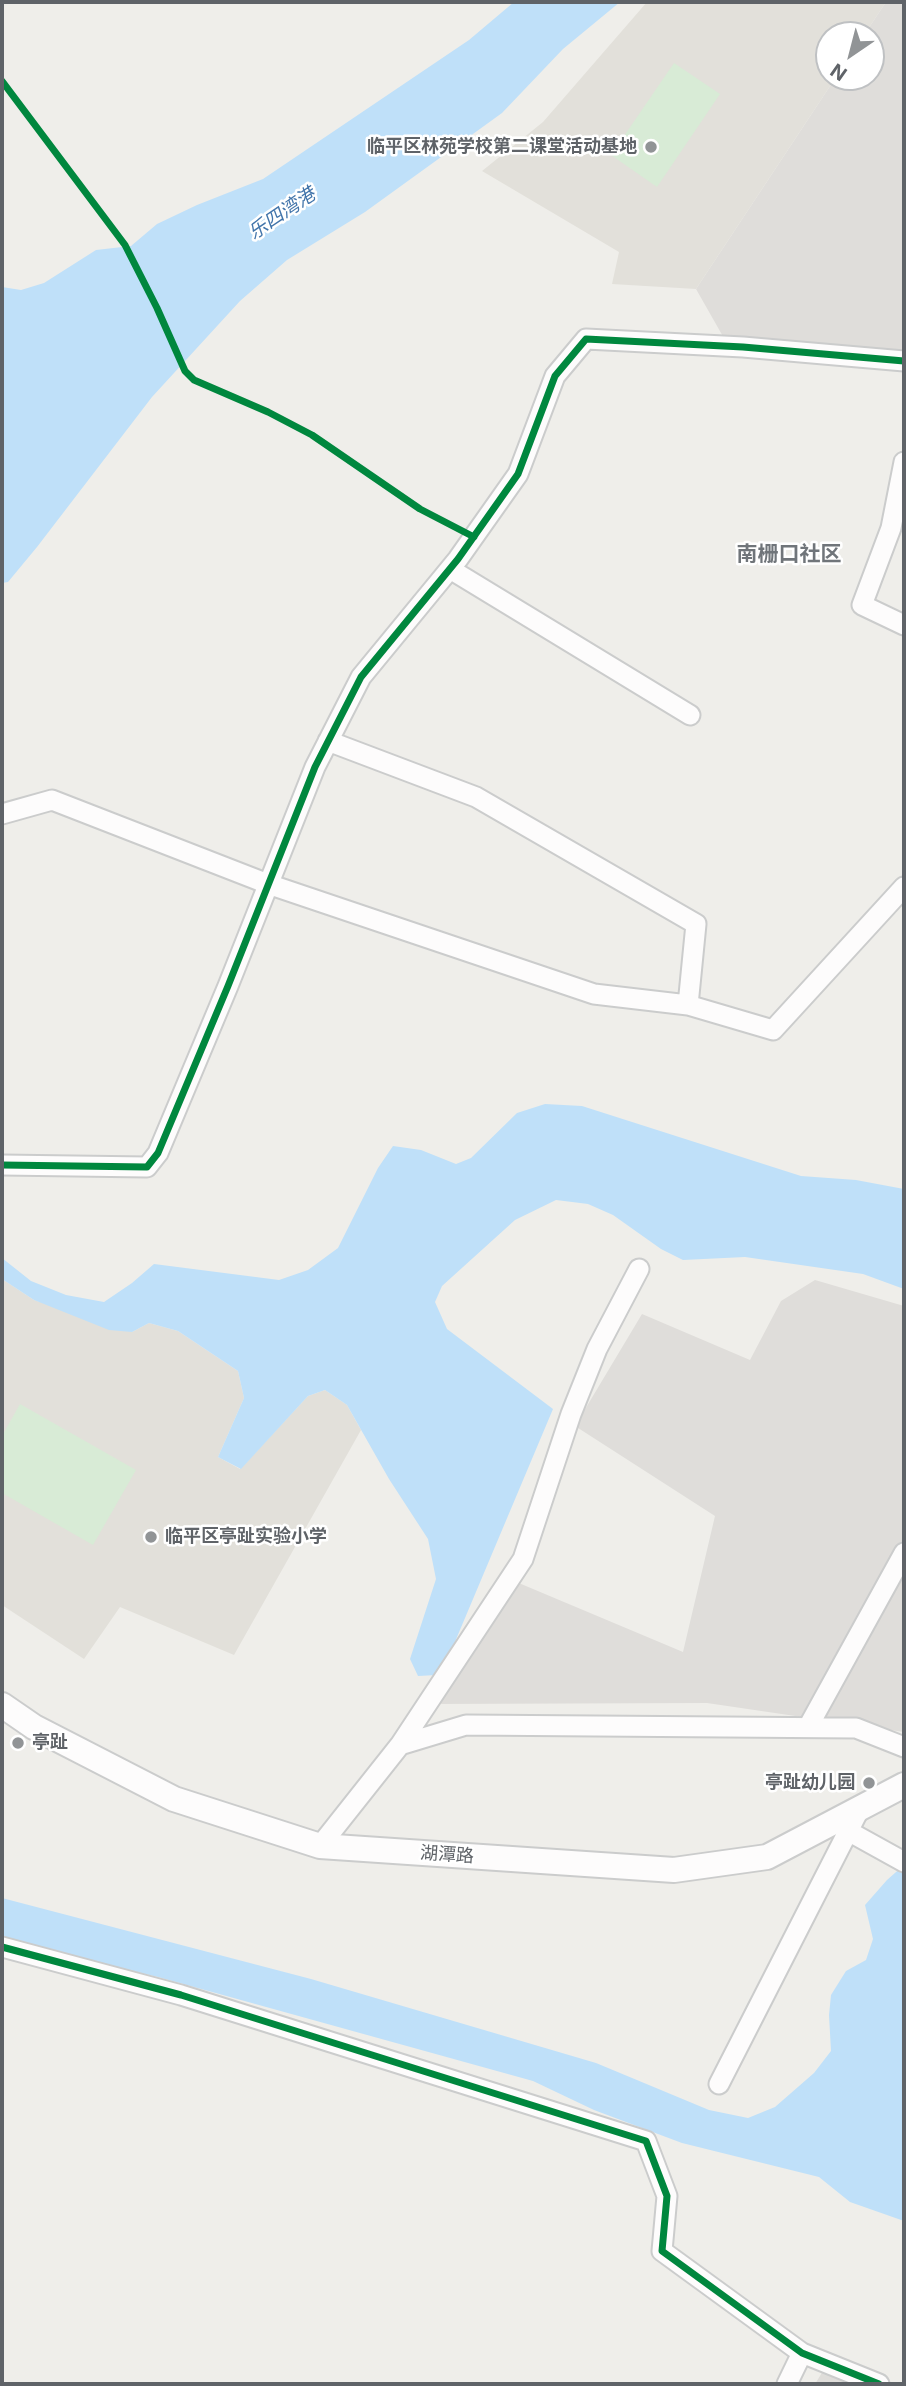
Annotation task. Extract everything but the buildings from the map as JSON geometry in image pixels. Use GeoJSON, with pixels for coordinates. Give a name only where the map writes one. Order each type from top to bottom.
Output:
{"type":"FeatureCollection","features":[{"type":"Feature","properties":{"kind":"street"},"geometry":{"type":"LineString","coordinates":[[2,1165],[147,1167],[158,1153],[315,767],[361,677],[450,569],[518,474],[555,376],[586,339],[743,347],[904,361]]}},
{"type":"Feature","properties":{"kind":"street"},"geometry":{"type":"LineString","coordinates":[[904,462],[891,528],[862,605],[904,625]]}},
{"type":"Feature","properties":{"kind":"street"},"geometry":{"type":"LineString","coordinates":[[450,569],[690,715]]}},
{"type":"Feature","properties":{"kind":"street"},"geometry":{"type":"LineString","coordinates":[[328,741],[476,797],[696,924],[688,1005]]}},
{"type":"Feature","properties":{"kind":"street"},"geometry":{"type":"LineString","coordinates":[[2,814],[52,800],[268,884],[594,994],[688,1005],[773,1030],[904,887]]}},
{"type":"Feature","properties":{"kind":"street"},"geometry":{"type":"LineString","coordinates":[[320,1846],[400,1745],[523,1559],[570,1414],[597,1349],[639,1269]]}},
{"type":"Feature","properties":{"kind":"street"},"geometry":{"type":"LineString","coordinates":[[808,1727],[904,1553]]}},
{"type":"Feature","properties":{"kind":"street","name":"湖潭路"},"geometry":{"type":"LineString","coordinates":[[2,1705],[34,1727],[174,1799],[320,1846],[674,1870],[767,1857],[854,1820],[904,1786]]}},
{"type":"Feature","properties":{"kind":"street"},"geometry":{"type":"LineString","coordinates":[[400,1745],[466,1725],[856,1728],[904,1747]]}},
{"type":"Feature","properties":{"kind":"street"},"geometry":{"type":"LineString","coordinates":[[719,2084],[854,1820],[904,1863]]}},
{"type":"Feature","properties":{"kind":"street"},"geometry":{"type":"LineString","coordinates":[[2,1947],[181,1995],[646,2141],[667,2196],[662,2251],[802,2353],[879,2384]]}},
{"type":"Feature","properties":{"kind":"street"},"geometry":{"type":"LineString","coordinates":[[787,2384],[802,2353]]}},
{"type":"Feature","properties":{"kind":"shaded area","name":"临平区林苑学校第二课堂活动基地"},"geometry":{"type":"Polygon","coordinates":[[[647,2],[886,2],[873,21],[815,21],[815,91],[827,91],[696,289],[612,284],[619,252],[482,171],[543,122],[647,2]]]}},
{"type":"Feature","properties":{"kind":"shaded area"},"geometry":{"type":"Polygon","coordinates":[[[886,2],[904,2],[904,356],[729,347],[696,289],[827,91],[885,91],[885,21],[873,21],[886,2]]]}},
{"type":"Feature","properties":{"kind":"shaded area","name":"临平区亭趾实验小学"},"geometry":{"type":"Polygon","coordinates":[[[2,1279],[34,1300],[132,1332],[149,1323],[178,1331],[238,1371],[244,1398],[218,1457],[240,1469],[308,1396],[325,1390],[347,1405],[361,1430],[234,1655],[120,1607],[84,1659],[2,1605],[2,1279]]]}},
{"type":"Feature","properties":{"kind":"shaded area"},"geometry":{"type":"Polygon","coordinates":[[[815,1280],[904,1306],[904,1732],[707,1703],[428,1704],[514,1581],[683,1652],[715,1516],[575,1426],[642,1314],[750,1360],[781,1301],[815,1280]]]}},
{"type":"Feature","properties":{"kind":"shaded area"},"geometry":{"type":"Polygon","coordinates":[[[828,2363],[890,2384],[815,2384],[828,2363]]]}},
{"type":"Feature","properties":{"kind":"green space"},"geometry":{"type":"Polygon","coordinates":[[[674,63],[720,94],[657,187],[611,155],[674,63]]]}},
{"type":"Feature","properties":{"kind":"green space"},"geometry":{"type":"Polygon","coordinates":[[[20,1404],[136,1470],[93,1545],[2,1493],[2,1436],[20,1404]]]}},
{"type":"Feature","properties":{"kind":"water","name":"乐四湾港"},"geometry":{"type":"Polygon","coordinates":[[[514,2],[620,2],[563,49],[502,113],[365,212],[287,260],[240,301],[152,397],[37,547],[8,582],[2,583],[2,287],[21,290],[44,283],[96,250],[131,246],[157,224],[263,179],[469,40],[514,2]]]}},
{"type":"Feature","properties":{"kind":"water"},"geometry":{"type":"Polygon","coordinates":[[[545,1104],[582,1106],[801,1176],[856,1180],[904,1189],[904,1289],[863,1274],[745,1257],[683,1260],[661,1249],[613,1215],[588,1204],[556,1200],[515,1220],[442,1286],[435,1302],[447,1329],[553,1409],[449,1656],[437,1675],[418,1676],[410,1659],[436,1579],[428,1539],[389,1479],[347,1405],[325,1390],[308,1396],[241,1469],[218,1457],[244,1398],[238,1371],[178,1331],[149,1323],[132,1332],[109,1330],[34,1300],[2,1279],[2,1258],[31,1281],[66,1295],[104,1302],[154,1264],[279,1280],[308,1270],[338,1248],[378,1168],[393,1146],[421,1150],[456,1164],[471,1158],[517,1113],[545,1104]]]}},
{"type":"Feature","properties":{"kind":"water"},"geometry":{"type":"Polygon","coordinates":[[[904,1865],[904,2221],[850,2202],[819,2177],[682,2143],[594,2110],[533,2081],[158,1977],[2,1940],[2,1898],[311,1979],[596,2063],[709,2110],[748,2118],[775,2107],[814,2073],[831,2051],[831,1995],[846,1971],[866,1960],[873,1939],[865,1905],[904,1865]]]}},
{"type":"Feature","properties":{"kind":"cycle path"},"geometry":{"type":"LineString","coordinates":[[2,81],[125,245],[185,371],[194,380],[268,412],[312,435],[420,509],[474,537]]}},
{"type":"Feature","properties":{"kind":"cycle path"},"geometry":{"type":"LineString","coordinates":[[2,1165],[147,1167],[158,1153],[315,767],[361,677],[458,559],[518,474],[555,376],[586,339],[743,347],[904,361]]}},
{"type":"Feature","properties":{"kind":"cycle path"},"geometry":{"type":"LineString","coordinates":[[2,1947],[181,1995],[646,2141],[667,2196],[662,2251],[802,2353],[879,2384]]}},
{"type":"Feature","properties":{"kind":"place","name":"临平区林苑学校第二课堂活动基地"},"geometry":{"type":"Point","coordinates":[651,147]}},
{"type":"Feature","properties":{"kind":"place","name":"临平区亭趾实验小学"},"geometry":{"type":"Point","coordinates":[151,1537]}},
{"type":"Feature","properties":{"kind":"place","name":"亭趾"},"geometry":{"type":"Point","coordinates":[18,1743]}},
{"type":"Feature","properties":{"kind":"place","name":"亭趾幼儿园"},"geometry":{"type":"Point","coordinates":[869,1783]}},
{"type":"Feature","properties":{"kind":"district","name":"南栅口社区"},"geometry":{"type":"Point","coordinates":[789,555]}}]}
